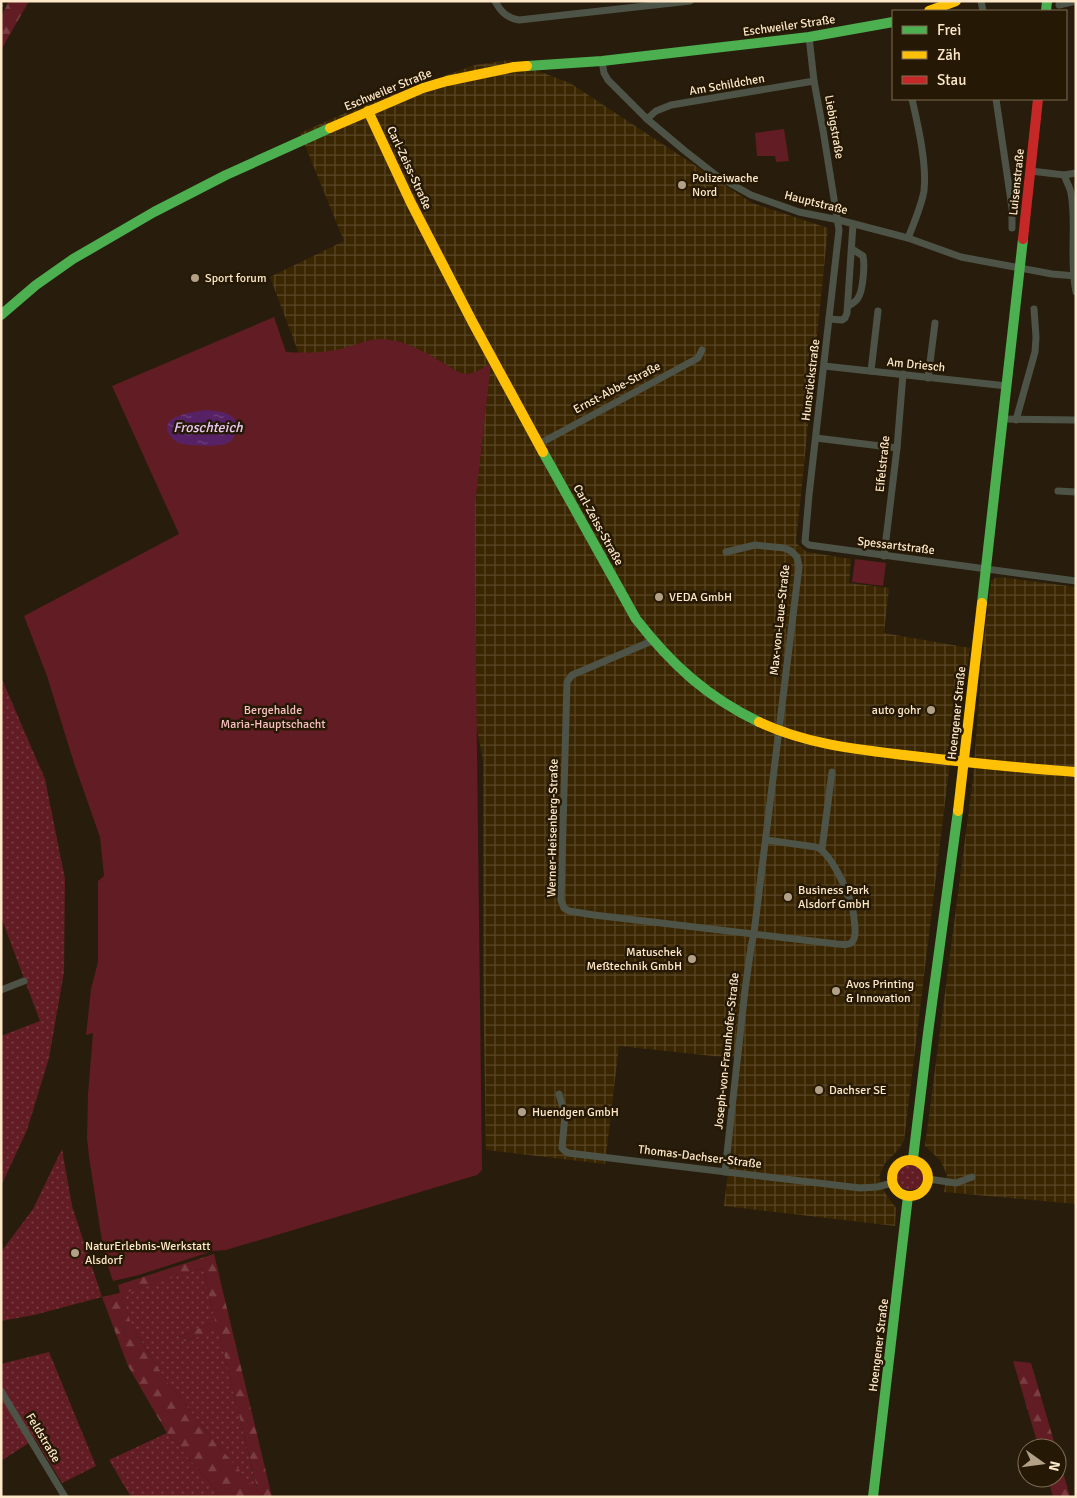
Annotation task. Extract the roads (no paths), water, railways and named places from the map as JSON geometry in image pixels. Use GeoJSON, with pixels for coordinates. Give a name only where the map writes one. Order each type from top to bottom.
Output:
{"type":"FeatureCollection","features":[{"type":"Feature","properties":{"kind":"street"},"geometry":{"type":"LineString","coordinates":[[495,1],[505,16],[513,19],[528,20],[690,1]]}},
{"type":"Feature","properties":{"kind":"street"},"geometry":{"type":"LineString","coordinates":[[931,10],[956,1]]}},
{"type":"Feature","properties":{"kind":"street"},"geometry":{"type":"LineString","coordinates":[[1059,5],[1076,1]]}},
{"type":"Feature","properties":{"kind":"street","name":"Eschweiler Straße"},"geometry":{"type":"LineString","coordinates":[[1,315],[36,285],[73,259],[139,220],[226,175],[310,136],[423,88],[447,80],[514,67],[602,61],[809,37],[892,22]]}},
{"type":"Feature","properties":{"kind":"street","name":"Liebigstraße"},"geometry":{"type":"LineString","coordinates":[[809,37],[814,81],[839,220]]}},
{"type":"Feature","properties":{"kind":"street","name":"Hauptstraße"},"geometry":{"type":"LineString","coordinates":[[602,61],[604,73],[608,80],[647,119],[679,147],[714,173],[751,195],[799,212],[908,238],[962,257],[1052,274],[1074,276]]}},
{"type":"Feature","properties":{"kind":"street","name":"Am Schildchen"},"geometry":{"type":"LineString","coordinates":[[647,119],[656,111],[671,105],[814,81]]}},
{"type":"Feature","properties":{"kind":"street"},"geometry":{"type":"LineString","coordinates":[[908,238],[920,207],[924,180],[912,100]]}},
{"type":"Feature","properties":{"kind":"street"},"geometry":{"type":"LineString","coordinates":[[996,100],[1012,208],[1012,228]]}},
{"type":"Feature","properties":{"kind":"street","name":"Luisenstraße"},"geometry":{"type":"LineString","coordinates":[[1020,268],[1038,100]]}},
{"type":"Feature","properties":{"kind":"street","name":"Carl-Zeiss-Straße"},"geometry":{"type":"LineString","coordinates":[[368,111],[473,323],[624,599],[652,641],[670,661],[708,694],[727,706],[796,738],[825,745],[964,763],[1076,772]]}},
{"type":"Feature","properties":{"kind":"street"},"geometry":{"type":"LineString","coordinates":[[1031,172],[1064,175],[1076,173]]}},
{"type":"Feature","properties":{"kind":"street"},"geometry":{"type":"LineString","coordinates":[[1064,175],[1071,191],[1073,210],[1076,292]]}},
{"type":"Feature","properties":{"kind":"street","name":"Hunsrückstraße"},"geometry":{"type":"LineString","coordinates":[[805,542],[839,220]]}},
{"type":"Feature","properties":{"kind":"street"},"geometry":{"type":"LineString","coordinates":[[829,320],[842,320],[845,318],[848,306],[853,224]]}},
{"type":"Feature","properties":{"kind":"street"},"geometry":{"type":"LineString","coordinates":[[848,306],[859,297],[865,263],[863,256],[852,249]]}},
{"type":"Feature","properties":{"kind":"street","name":"Hoengener Straße"},"geometry":{"type":"LineString","coordinates":[[913,1159],[964,763],[1020,268]]}},
{"type":"Feature","properties":{"kind":"street"},"geometry":{"type":"LineString","coordinates":[[1016,420],[1035,352],[1034,309]]}},
{"type":"Feature","properties":{"kind":"street"},"geometry":{"type":"LineString","coordinates":[[871,371],[878,311]]}},
{"type":"Feature","properties":{"kind":"street"},"geometry":{"type":"LineString","coordinates":[[928,378],[935,323]]}},
{"type":"Feature","properties":{"kind":"street","name":"Ernst-Abbe-Straße"},"geometry":{"type":"LineString","coordinates":[[539,444],[698,358],[702,350]]}},
{"type":"Feature","properties":{"kind":"street","name":"Am Driesch"},"geometry":{"type":"LineString","coordinates":[[824,366],[1006,386]]}},
{"type":"Feature","properties":{"kind":"street","name":"Eifelstraße"},"geometry":{"type":"LineString","coordinates":[[884,556],[897,448],[903,374]]}},
{"type":"Feature","properties":{"kind":"street"},"geometry":{"type":"LineString","coordinates":[[1003,419],[1076,420]]}},
{"type":"Feature","properties":{"kind":"street"},"geometry":{"type":"LineString","coordinates":[[816,438],[897,448]]}},
{"type":"Feature","properties":{"kind":"street"},"geometry":{"type":"LineString","coordinates":[[1058,491],[1076,492]]}},
{"type":"Feature","properties":{"kind":"street","name":"Spessartstraße"},"geometry":{"type":"LineString","coordinates":[[805,542],[809,545],[884,556],[1076,581]]}},
{"type":"Feature","properties":{"kind":"street","name":"Max-von-Laue-Straße"},"geometry":{"type":"LineString","coordinates":[[726,552],[755,545],[784,548],[791,551],[797,557],[799,567],[798,579],[779,731]]}},
{"type":"Feature","properties":{"kind":"street","name":"Werner-Heisenberg-Straße"},"geometry":{"type":"LineString","coordinates":[[652,641],[572,676],[567,682],[561,900],[564,908],[576,912],[754,933]]}},
{"type":"Feature","properties":{"kind":"street","name":"Joseph-von-Fraunhofer-Straße"},"geometry":{"type":"LineString","coordinates":[[725,1172],[745,990],[754,933],[779,731]]}},
{"type":"Feature","properties":{"kind":"street"},"geometry":{"type":"LineString","coordinates":[[822,849],[832,772]]}},
{"type":"Feature","properties":{"kind":"street"},"geometry":{"type":"LineString","coordinates":[[754,933],[849,944],[853,942],[855,932],[852,904],[841,879],[822,849],[766,840]]}},
{"type":"Feature","properties":{"kind":"street"},"geometry":{"type":"LineString","coordinates":[[1,990],[24,981]]}},
{"type":"Feature","properties":{"kind":"street","name":"Thomas-Dachser-Straße"},"geometry":{"type":"LineString","coordinates":[[559,1094],[565,1115],[562,1148],[565,1152],[860,1188],[877,1187],[892,1183]]}},
{"type":"Feature","properties":{"kind":"street"},"geometry":{"type":"LineString","coordinates":[[907,1159],[913,1159],[924,1166],[928,1172],[928,1179],[922,1192],[915,1196],[908,1196],[901,1194],[895,1189],[892,1183],[892,1170],[896,1165],[907,1159]]}},
{"type":"Feature","properties":{"kind":"street"},"geometry":{"type":"LineString","coordinates":[[928,1179],[956,1183],[972,1177]]}},
{"type":"Feature","properties":{"kind":"street","name":"Hoengener Straße"},"geometry":{"type":"LineString","coordinates":[[873,1497],[908,1196]]}},
{"type":"Feature","properties":{"kind":"street","name":"Feldstraße"},"geometry":{"type":"LineString","coordinates":[[1,1390],[65,1497]]}},
{"type":"Feature","properties":{"kind":"water","name":"Froschteich"},"geometry":{"type":"Polygon","coordinates":[[[206,410],[227,414],[235,419],[236,430],[230,442],[206,446],[183,444],[174,440],[168,432],[167,426],[174,418],[187,413],[206,410]]]}},
{"type":"Feature","properties":{"kind":"railway"},"geometry":{"type":"LineString","coordinates":[[1,7],[4,1]]}},
{"type":"Feature","properties":{"kind":"place","name":"Polizeiwache Nord"},"geometry":{"type":"Point","coordinates":[682,185]}},
{"type":"Feature","properties":{"kind":"place","name":"Sport forum"},"geometry":{"type":"Point","coordinates":[195,278]}},
{"type":"Feature","properties":{"kind":"place","name":"VEDA GmbH"},"geometry":{"type":"Point","coordinates":[659,597]}},
{"type":"Feature","properties":{"kind":"place","name":"auto gohr"},"geometry":{"type":"Point","coordinates":[931,710]}},
{"type":"Feature","properties":{"kind":"place","name":"Business Park Alsdorf GmbH"},"geometry":{"type":"Point","coordinates":[788,897]}},
{"type":"Feature","properties":{"kind":"place","name":"Matuschek Meßtechnik GmbH"},"geometry":{"type":"Point","coordinates":[692,959]}},
{"type":"Feature","properties":{"kind":"place","name":"Avos Printing & Innovation"},"geometry":{"type":"Point","coordinates":[836,991]}},
{"type":"Feature","properties":{"kind":"place","name":"Dachser SE"},"geometry":{"type":"Point","coordinates":[819,1090]}},
{"type":"Feature","properties":{"kind":"place","name":"Huendgen GmbH"},"geometry":{"type":"Point","coordinates":[522,1112]}},
{"type":"Feature","properties":{"kind":"place","name":"NaturErlebnis-Werkstatt Alsdorf"},"geometry":{"type":"Point","coordinates":[75,1253]}},
{"type":"Feature","properties":{"kind":"park label","name":"Bergehalde Maria-Hauptschacht"},"geometry":{"type":"Point","coordinates":[273,717]}}]}
